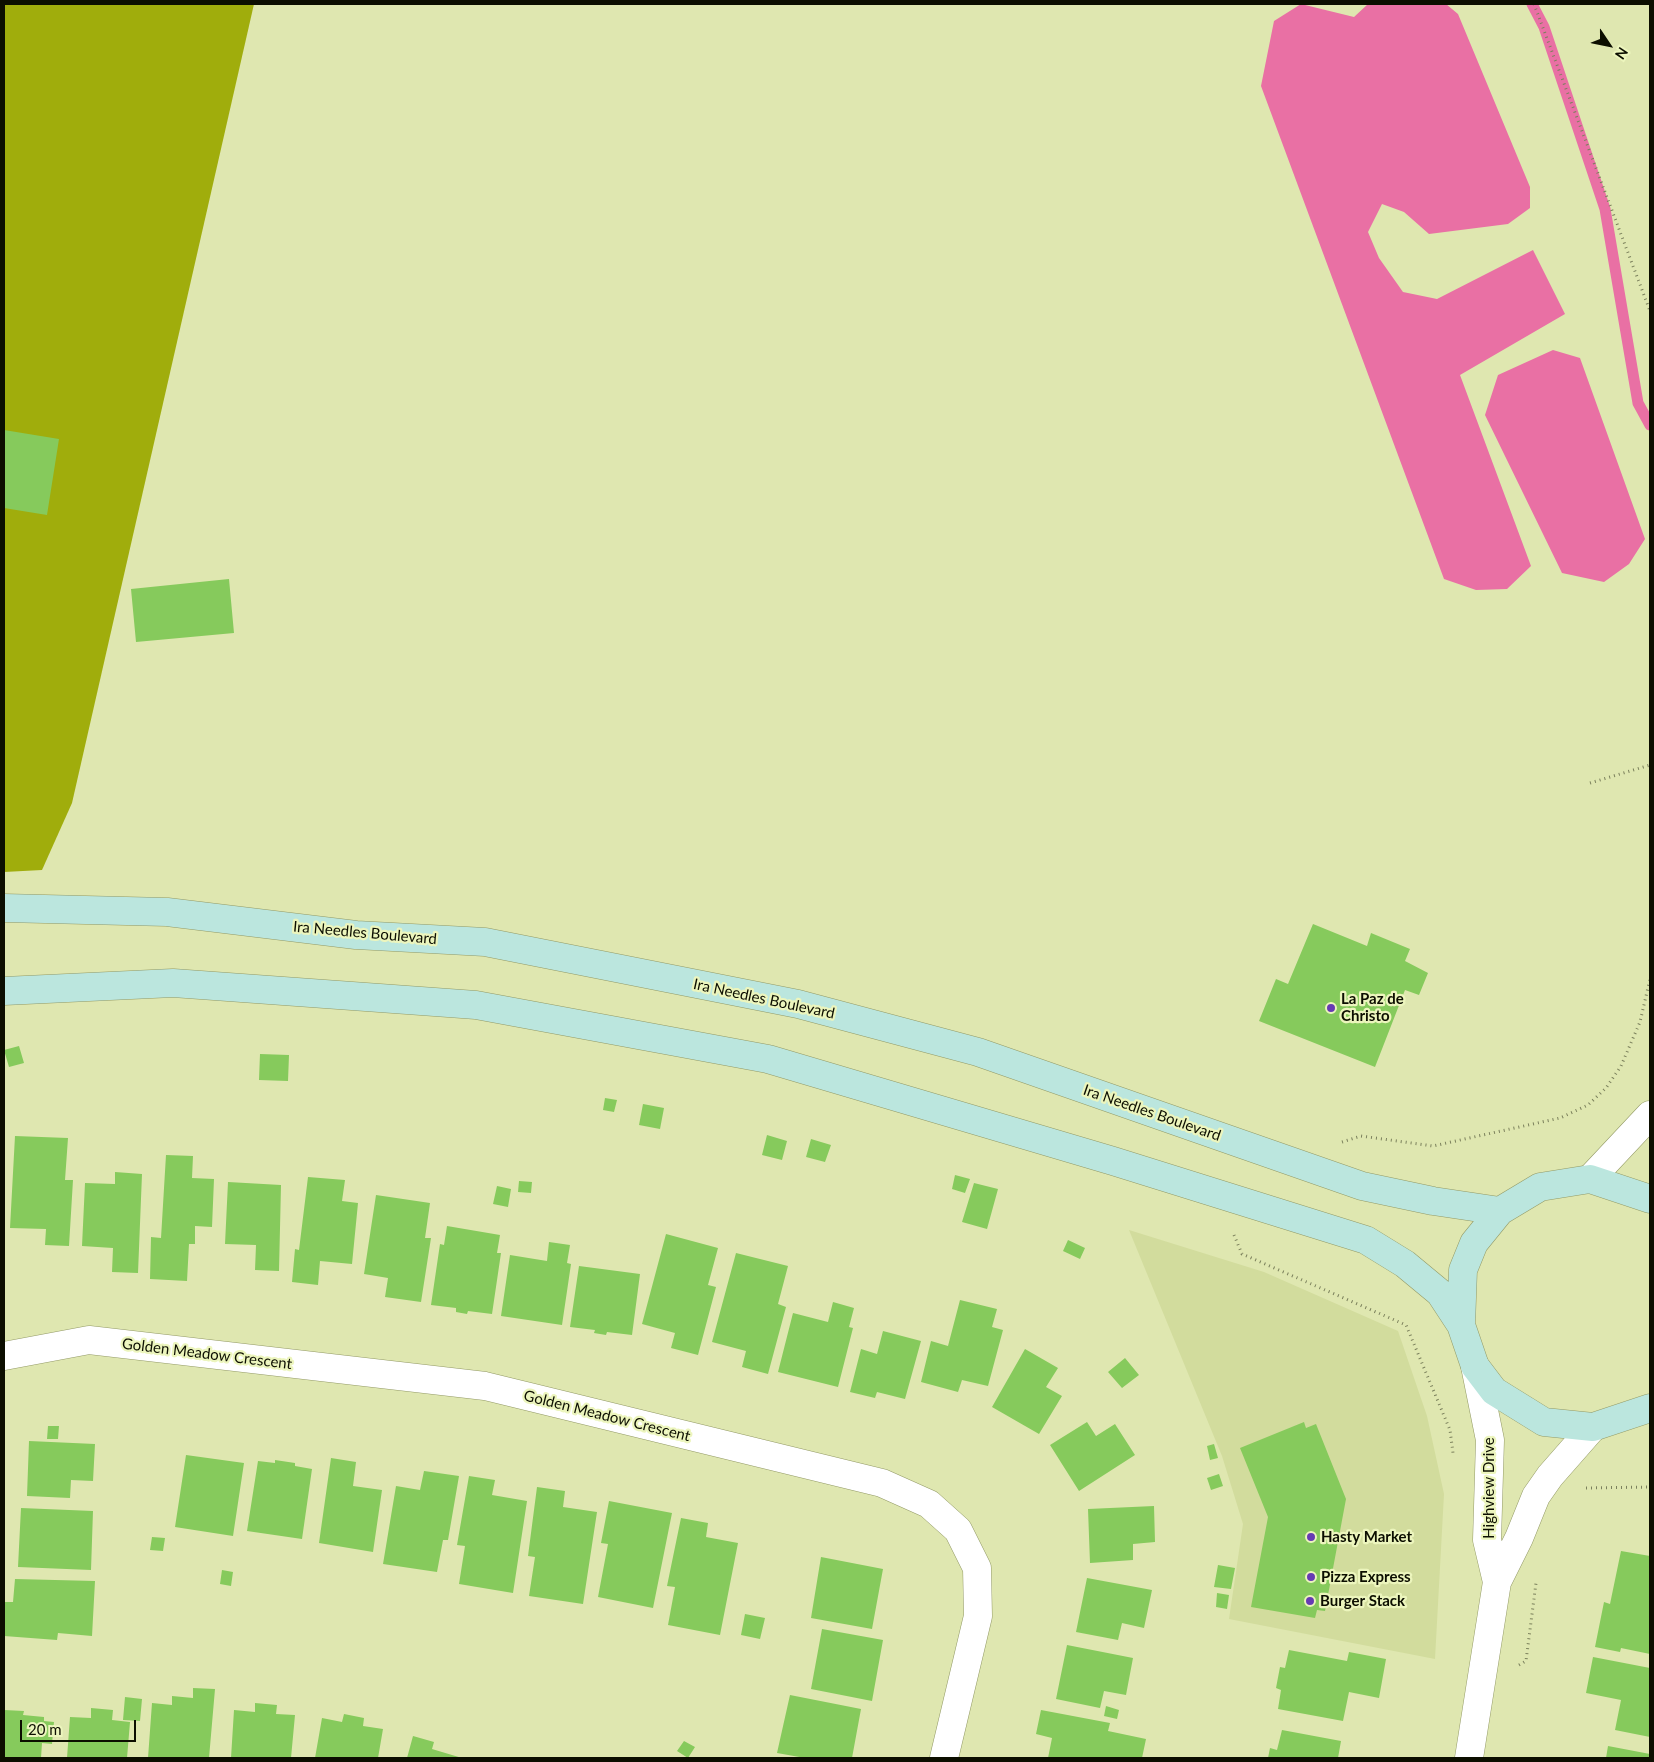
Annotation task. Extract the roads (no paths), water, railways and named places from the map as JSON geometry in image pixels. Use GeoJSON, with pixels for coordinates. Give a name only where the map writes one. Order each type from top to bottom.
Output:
{"type":"FeatureCollection","features":[{"type":"Feature","properties":{"kind":"main road","name":"Ira Needles Boulevard"},"geometry":{"type":"LineString","coordinates":[[4,908],[167,912],[356,935],[485,942],[798,1004],[978,1052],[1362,1186],[1433,1201],[1500,1211]]}},
{"type":"Feature","properties":{"kind":"main road"},"geometry":{"type":"LineString","coordinates":[[4,990],[173,984],[476,1005],[768,1059],[1113,1161],[1366,1240],[1405,1264],[1440,1292],[1461,1325],[1475,1366],[1494,1391],[1544,1422],[1593,1427],[1650,1408]]}},
{"type":"Feature","properties":{"kind":"main road"},"geometry":{"type":"LineString","coordinates":[[1461,1325],[1463,1270],[1474,1243],[1500,1211],[1540,1187],[1590,1179],[1650,1199]]}},
{"type":"Feature","properties":{"kind":"main road"},"geometry":{"type":"LineString","coordinates":[[1624,1418],[1650,1426]]}},
{"type":"Feature","properties":{"kind":"street"},"geometry":{"type":"LineString","coordinates":[[1590,1179],[1650,1115]]}},
{"type":"Feature","properties":{"kind":"street","name":"Golden Meadow Crescent"},"geometry":{"type":"LineString","coordinates":[[4,1356],[89,1340],[485,1386],[882,1483],[929,1504],[958,1530],[976,1568],[978,1616],[944,1758]]}},
{"type":"Feature","properties":{"kind":"street","name":"Highview Drive"},"geometry":{"type":"LineString","coordinates":[[1475,1366],[1490,1440],[1487,1540],[1497,1582]]}},
{"type":"Feature","properties":{"kind":"street","name":"Highview Drive"},"geometry":{"type":"LineString","coordinates":[[1469,1758],[1497,1582],[1519,1538],[1536,1496],[1550,1476],[1593,1427]]}},
{"type":"Feature","properties":{"kind":"waterway"},"geometry":{"type":"LineString","coordinates":[[1532,4],[1544,27],[1605,209],[1638,403],[1650,425]]}},
{"type":"Feature","properties":{"kind":"place","name":"La Paz de Christo"},"geometry":{"type":"Point","coordinates":[1331,1008]}},
{"type":"Feature","properties":{"kind":"place","name":"Hasty Market"},"geometry":{"type":"Point","coordinates":[1311,1537]}},
{"type":"Feature","properties":{"kind":"place","name":"Pizza Express"},"geometry":{"type":"Point","coordinates":[1311,1577]}},
{"type":"Feature","properties":{"kind":"place","name":"Burger Stack"},"geometry":{"type":"Point","coordinates":[1310,1601]}}]}
